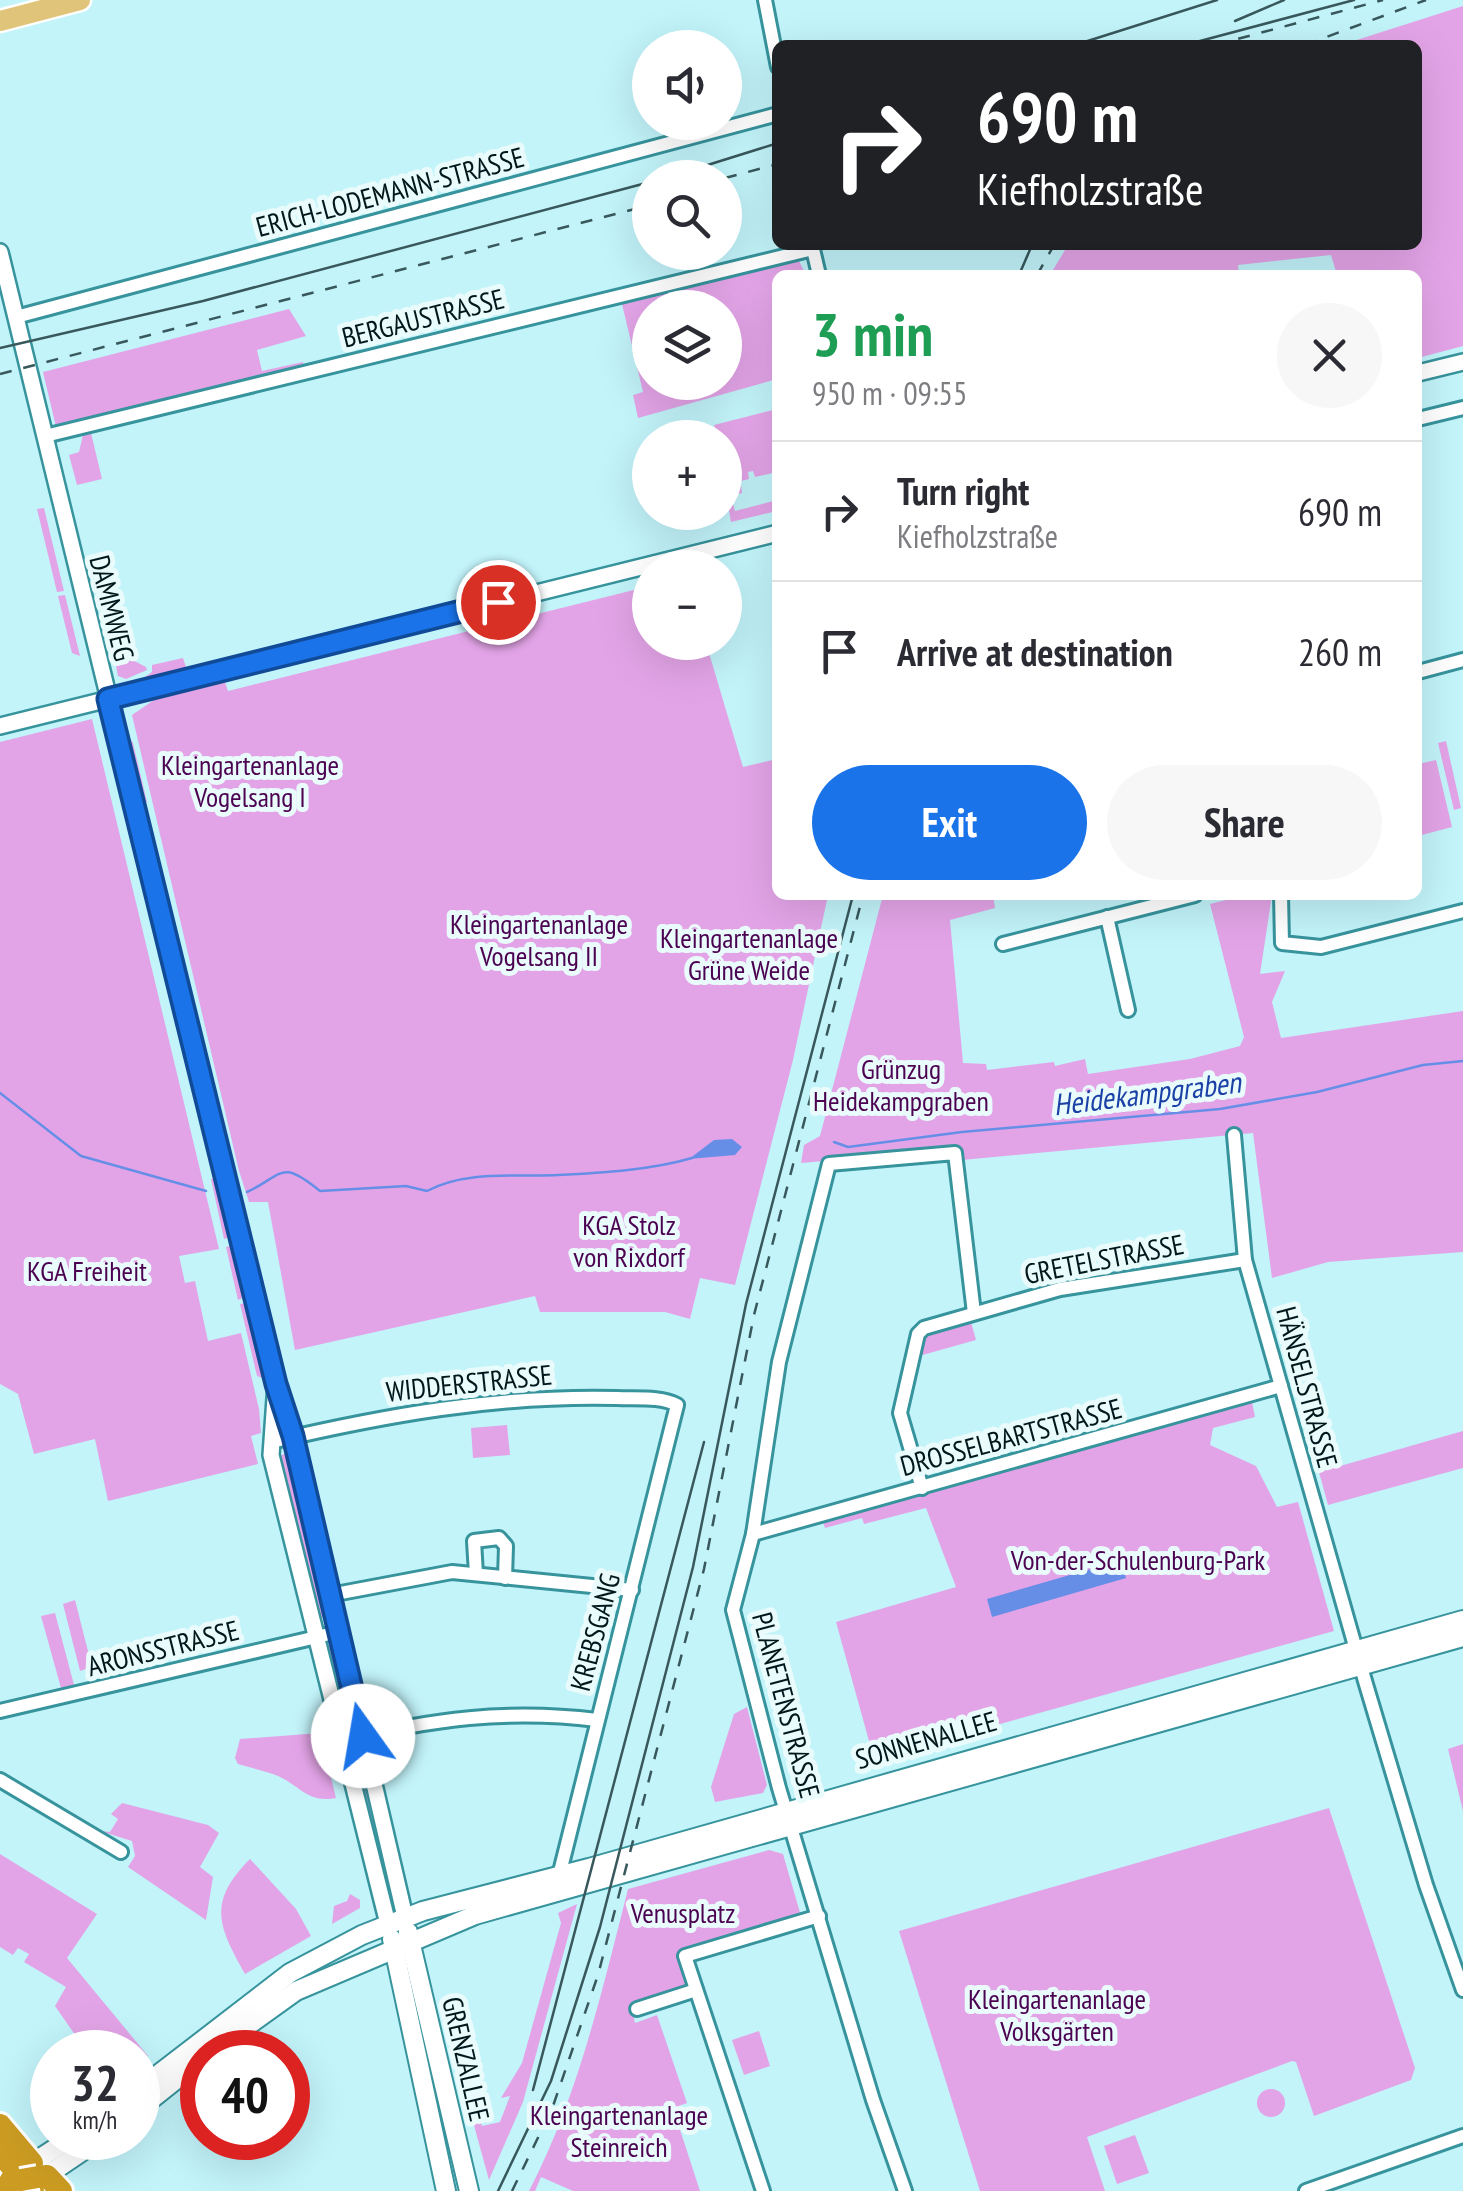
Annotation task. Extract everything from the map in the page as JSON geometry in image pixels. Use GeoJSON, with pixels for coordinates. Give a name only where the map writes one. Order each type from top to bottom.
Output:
{"type":"FeatureCollection","features":[{"type":"Feature","properties":{"kind":"highway"},"geometry":{"type":"LineString","coordinates":[[0,2124],[24,2180]]}},
{"type":"Feature","properties":{"kind":"highway"},"geometry":{"type":"LineString","coordinates":[[0,2153],[24,2180]]}},
{"type":"Feature","properties":{"kind":"main road"},"geometry":{"type":"LineString","coordinates":[[0,21],[80,0]]}},
{"type":"Feature","properties":{"kind":"main road","name":"SONNENALLEE"},"geometry":{"type":"LineString","coordinates":[[241,2030],[284,1998],[358,1961],[496,1908],[789,1817],[1357,1656],[1463,1620]]}},
{"type":"Feature","properties":{"kind":"main road","name":"SONNENALLEE"},"geometry":{"type":"LineString","coordinates":[[1357,1656],[1463,1638]]}},
{"type":"Feature","properties":{"kind":"main road","name":"SONNENALLEE"},"geometry":{"type":"LineString","coordinates":[[160,2073],[259,1994],[350,1941],[397,1920],[789,1817]]}},
{"type":"Feature","properties":{"kind":"main road"},"geometry":{"type":"LineString","coordinates":[[397,1920],[401,1943]]}},
{"type":"Feature","properties":{"kind":"main road"},"geometry":{"type":"LineString","coordinates":[[350,1941],[358,1961]]}},
{"type":"Feature","properties":{"kind":"main road","name":"GRENZALLEE"},"geometry":{"type":"LineString","coordinates":[[401,1943],[467,2191]]}},
{"type":"Feature","properties":{"kind":"main road","name":"GRENZALLEE"},"geometry":{"type":"LineString","coordinates":[[401,1943],[446,2191]]}},
{"type":"Feature","properties":{"kind":"main road"},"geometry":{"type":"LineString","coordinates":[[160,2092],[180,2077]]}},
{"type":"Feature","properties":{"kind":"main road"},"geometry":{"type":"LineString","coordinates":[[24,2180],[46,2160]]}},
{"type":"Feature","properties":{"kind":"main road"},"geometry":{"type":"LineString","coordinates":[[24,2180],[61,2160]]}},
{"type":"Feature","properties":{"kind":"street"},"geometry":{"type":"LineString","coordinates":[[765,0],[773,40]]}},
{"type":"Feature","properties":{"kind":"street","name":"ERICH-LODEMANN-STRASSE"},"geometry":{"type":"LineString","coordinates":[[16,318],[772,116]]}},
{"type":"Feature","properties":{"kind":"street","name":"BERGAUSTRASSE"},"geometry":{"type":"LineString","coordinates":[[45,436],[800,250]]}},
{"type":"Feature","properties":{"kind":"street","name":"DAMMWEG"},"geometry":{"type":"LineString","coordinates":[[1,263],[276,1384],[293,1436],[363,1736],[397,1920]]}},
{"type":"Feature","properties":{"kind":"street"},"geometry":{"type":"LineString","coordinates":[[1422,372],[1463,362]]}},
{"type":"Feature","properties":{"kind":"street"},"geometry":{"type":"LineString","coordinates":[[1422,419],[1463,408]]}},
{"type":"Feature","properties":{"kind":"street"},"geometry":{"type":"LineString","coordinates":[[0,726],[772,534]]}},
{"type":"Feature","properties":{"kind":"street"},"geometry":{"type":"LineString","coordinates":[[1422,671],[1463,660]]}},
{"type":"Feature","properties":{"kind":"street"},"geometry":{"type":"LineString","coordinates":[[1002,944],[1165,900]]}},
{"type":"Feature","properties":{"kind":"street"},"geometry":{"type":"LineString","coordinates":[[1281,900],[1282,944],[1321,948],[1463,911]]}},
{"type":"Feature","properties":{"kind":"street"},"geometry":{"type":"LineString","coordinates":[[1107,917],[1128,1010]]}},
{"type":"Feature","properties":{"kind":"street","name":"HÄNSELSTRASSE"},"geometry":{"type":"LineString","coordinates":[[1234,1135],[1245,1260],[1357,1656],[1426,1886],[1463,1990]]}},
{"type":"Feature","properties":{"kind":"street","name":"PLANETENSTRASSE"},"geometry":{"type":"LineString","coordinates":[[905,2191],[873,2100],[789,1817],[733,1610],[753,1534],[778,1362],[829,1164],[955,1153],[974,1314]]}},
{"type":"Feature","properties":{"kind":"street","name":"GRETELSTRASSE"},"geometry":{"type":"LineString","coordinates":[[922,1488],[900,1413],[918,1334],[924,1328],[1060,1289],[1245,1260]]}},
{"type":"Feature","properties":{"kind":"street","name":"DAMMWEG"},"geometry":{"type":"LineString","coordinates":[[276,1384],[271,1442],[344,1741],[397,1920]]}},
{"type":"Feature","properties":{"kind":"street","name":"DROSSELBARTSTRASSE"},"geometry":{"type":"LineString","coordinates":[[753,1534],[1282,1386]]}},
{"type":"Feature","properties":{"kind":"street","name":"WIDDERSTRASSE"},"geometry":{"type":"LineString","coordinates":[[271,1442],[404,1412],[486,1402],[567,1398],[674,1402]]}},
{"type":"Feature","properties":{"kind":"street","name":"KREBSGANG"},"geometry":{"type":"LineString","coordinates":[[558,1876],[678,1410],[674,1402]]}},
{"type":"Feature","properties":{"kind":"street"},"geometry":{"type":"LineString","coordinates":[[476,1574],[474,1542],[499,1538],[506,1546],[505,1578]]}},
{"type":"Feature","properties":{"kind":"street"},"geometry":{"type":"LineString","coordinates":[[330,1595],[419,1576],[476,1574],[632,1590]]}},
{"type":"Feature","properties":{"kind":"street","name":"ARONSSTRASSE"},"geometry":{"type":"LineString","coordinates":[[0,1712],[338,1632]]}},
{"type":"Feature","properties":{"kind":"street"},"geometry":{"type":"LineString","coordinates":[[344,1741],[439,1719],[496,1714],[597,1720]]}},
{"type":"Feature","properties":{"kind":"street"},"geometry":{"type":"LineString","coordinates":[[0,1780],[120,1852]]}},
{"type":"Feature","properties":{"kind":"street"},"geometry":{"type":"LineString","coordinates":[[763,2191],[686,1956],[819,1916]]}},
{"type":"Feature","properties":{"kind":"street"},"geometry":{"type":"LineString","coordinates":[[637,2009],[696,1990]]}},
{"type":"Feature","properties":{"kind":"street"},"geometry":{"type":"LineString","coordinates":[[1306,2191],[1463,2137]]}},
{"type":"Feature","properties":{"kind":"green space"},"geometry":{"type":"Polygon","coordinates":[[[1463,6],[1463,346],[1422,357],[1422,270],[1336,270],[1331,255],[1238,265],[1238,270],[1053,270],[1065,250],[1422,250],[1422,40],[1357,40],[1463,6]]]}},
{"type":"Feature","properties":{"kind":"green space"},"geometry":{"type":"Polygon","coordinates":[[[799,261],[804,270],[772,270],[772,380],[742,389],[742,290],[680,290],[799,261]]]}},
{"type":"Feature","properties":{"kind":"green space"},"geometry":{"type":"Polygon","coordinates":[[[632,302],[632,346],[622,304],[632,302]]]}},
{"type":"Feature","properties":{"kind":"green space"},"geometry":{"type":"Polygon","coordinates":[[[289,309],[306,336],[257,350],[262,371],[303,362],[304,367],[56,427],[43,372],[289,309]]]}},
{"type":"Feature","properties":{"kind":"green space"},"geometry":{"type":"Polygon","coordinates":[[[634,400],[702,400],[638,418],[634,400]]]}},
{"type":"Feature","properties":{"kind":"green space"},"geometry":{"type":"Polygon","coordinates":[[[772,410],[772,473],[755,477],[753,471],[748,472],[749,479],[742,481],[742,420],[734,420],[772,410]]]}},
{"type":"Feature","properties":{"kind":"green space"},"geometry":{"type":"Polygon","coordinates":[[[91,433],[102,479],[77,485],[69,455],[79,452],[83,435],[91,433]]]}},
{"type":"Feature","properties":{"kind":"green space"},"geometry":{"type":"Polygon","coordinates":[[[772,501],[772,512],[742,519],[742,509],[772,501]]]}},
{"type":"Feature","properties":{"kind":"green space"},"geometry":{"type":"Polygon","coordinates":[[[44,508],[64,591],[57,592],[37,509],[44,508]]]}},
{"type":"Feature","properties":{"kind":"green space"},"geometry":{"type":"Polygon","coordinates":[[[632,590],[632,660],[711,660],[743,767],[772,760],[772,900],[827,900],[793,1060],[735,1285],[700,1278],[690,1319],[665,1312],[540,1312],[535,1296],[295,1350],[268,1202],[249,1202],[239,1171],[132,715],[154,700],[225,682],[228,691],[632,590]]]}},
{"type":"Feature","properties":{"kind":"green space"},"geometry":{"type":"Polygon","coordinates":[[[65,595],[80,656],[72,653],[58,596],[65,595]]]}},
{"type":"Feature","properties":{"kind":"green space"},"geometry":{"type":"Polygon","coordinates":[[[113,650],[147,670],[126,679],[118,676],[113,650]]]}},
{"type":"Feature","properties":{"kind":"green space"},"geometry":{"type":"Polygon","coordinates":[[[183,658],[188,673],[138,682],[152,672],[152,665],[183,658]]]}},
{"type":"Feature","properties":{"kind":"green space","name":"KGA Freiheit"},"geometry":{"type":"Polygon","coordinates":[[[92,719],[219,1249],[179,1256],[185,1283],[195,1281],[208,1341],[241,1333],[261,1433],[251,1436],[258,1464],[108,1501],[95,1439],[34,1454],[18,1394],[0,1384],[0,742],[92,719]]]}},
{"type":"Feature","properties":{"kind":"green space"},"geometry":{"type":"Polygon","coordinates":[[[122,727],[133,743],[147,802],[140,804],[122,727]]]}},
{"type":"Feature","properties":{"kind":"green space"},"geometry":{"type":"Polygon","coordinates":[[[1446,741],[1461,808],[1454,810],[1438,743],[1446,741]]]}},
{"type":"Feature","properties":{"kind":"green space"},"geometry":{"type":"Polygon","coordinates":[[[1436,760],[1452,827],[1422,835],[1422,763],[1436,760]]]}},
{"type":"Feature","properties":{"kind":"green space","name":"Grünzug Heidekampgraben"},"geometry":{"type":"Polygon","coordinates":[[[882,900],[994,900],[995,908],[950,920],[963,1063],[986,1064],[987,1070],[1054,1062],[1055,1066],[1085,1059],[1088,1074],[1190,1059],[1240,1046],[1244,1037],[1210,904],[1226,900],[1271,900],[1260,974],[1285,971],[1272,1002],[1281,1038],[1463,1011],[1463,1252],[1328,1262],[1272,1278],[1253,1133],[962,1160],[961,1149],[801,1163],[804,1145],[820,1136],[882,900]]]}},
{"type":"Feature","properties":{"kind":"green space"},"geometry":{"type":"Polygon","coordinates":[[[218,1178],[232,1227],[231,1237],[224,1239],[211,1179],[218,1178]]]}},
{"type":"Feature","properties":{"kind":"green space"},"geometry":{"type":"Polygon","coordinates":[[[233,1245],[249,1295],[238,1300],[226,1247],[233,1245]]]}},
{"type":"Feature","properties":{"kind":"green space"},"geometry":{"type":"Polygon","coordinates":[[[247,1303],[254,1316],[265,1379],[257,1376],[240,1304],[247,1303]]]}},
{"type":"Feature","properties":{"kind":"green space"},"geometry":{"type":"Polygon","coordinates":[[[971,1322],[976,1340],[919,1356],[926,1335],[971,1322]]]}},
{"type":"Feature","properties":{"kind":"green space","name":"Von-der-Schulenburg-Park"},"geometry":{"type":"Polygon","coordinates":[[[1252,1402],[1255,1417],[1213,1428],[1210,1445],[1256,1466],[1277,1507],[1298,1502],[1334,1631],[874,1759],[836,1622],[956,1587],[926,1508],[864,1524],[862,1518],[825,1528],[823,1522],[1252,1402]]]}},
{"type":"Feature","properties":{"kind":"green space"},"geometry":{"type":"Polygon","coordinates":[[[507,1425],[510,1455],[473,1458],[471,1428],[507,1425]]]}},
{"type":"Feature","properties":{"kind":"green space"},"geometry":{"type":"Polygon","coordinates":[[[1463,1431],[1463,1468],[1328,1505],[1319,1472],[1463,1431]]]}},
{"type":"Feature","properties":{"kind":"green space"},"geometry":{"type":"Polygon","coordinates":[[[291,1453],[330,1615],[316,1619],[279,1466],[281,1455],[291,1453]]]}},
{"type":"Feature","properties":{"kind":"green space"},"geometry":{"type":"Polygon","coordinates":[[[75,1600],[92,1667],[80,1671],[63,1604],[75,1600]]]}},
{"type":"Feature","properties":{"kind":"green space"},"geometry":{"type":"Polygon","coordinates":[[[55,1613],[74,1685],[61,1688],[41,1616],[55,1613]]]}},
{"type":"Feature","properties":{"kind":"green space"},"geometry":{"type":"Polygon","coordinates":[[[335,1642],[355,1720],[344,1723],[325,1646],[335,1642]]]}},
{"type":"Feature","properties":{"kind":"green space"},"geometry":{"type":"Polygon","coordinates":[[[747,1707],[767,1785],[763,1793],[715,1802],[711,1787],[734,1714],[747,1707]]]}},
{"type":"Feature","properties":{"kind":"green space"},"geometry":{"type":"Polygon","coordinates":[[[320,1733],[336,1798],[311,1796],[278,1776],[238,1764],[235,1758],[240,1739],[320,1733]]]}},
{"type":"Feature","properties":{"kind":"green space"},"geometry":{"type":"Polygon","coordinates":[[[1463,1744],[1463,1811],[1448,1749],[1463,1744]]]}},
{"type":"Feature","properties":{"kind":"green space"},"geometry":{"type":"Polygon","coordinates":[[[360,1746],[397,1893],[387,1897],[351,1749],[360,1746]]]}},
{"type":"Feature","properties":{"kind":"green space"},"geometry":{"type":"Polygon","coordinates":[[[122,1803],[208,1825],[219,1833],[200,1867],[213,1877],[206,1920],[128,1867],[135,1856],[132,1841],[100,1831],[110,1832],[118,1819],[111,1814],[122,1803]]]}},
{"type":"Feature","properties":{"kind":"green space","name":"Kleingartenanlage Volksgärten"},"geometry":{"type":"Polygon","coordinates":[[[1329,1808],[1415,2068],[1411,2080],[1314,2116],[1296,2062],[1292,2061],[1087,2137],[1105,2191],[980,2191],[899,1931],[1329,1808]]]}},
{"type":"Feature","properties":{"kind":"green space"},"geometry":{"type":"Polygon","coordinates":[[[769,1850],[783,1854],[801,1916],[679,1955],[688,1985],[631,2004],[635,2023],[657,2015],[687,2103],[673,2108],[700,2191],[573,2191],[541,2177],[535,2191],[529,2191],[575,2081],[628,1889],[769,1850]]]}},
{"type":"Feature","properties":{"kind":"green space"},"geometry":{"type":"Polygon","coordinates":[[[0,1854],[97,1914],[67,1958],[127,2030],[72,2030],[55,2006],[66,1987],[24,1962],[29,1954],[18,1948],[13,1955],[0,1947],[0,1854]]]}},
{"type":"Feature","properties":{"kind":"green space"},"geometry":{"type":"Polygon","coordinates":[[[250,1859],[296,1909],[311,1936],[245,1974],[228,1942],[221,1915],[227,1888],[250,1859]]]}},
{"type":"Feature","properties":{"kind":"green space"},"geometry":{"type":"Polygon","coordinates":[[[350,1894],[360,1900],[360,1908],[332,1924],[334,1906],[347,1901],[350,1894]]]}},
{"type":"Feature","properties":{"kind":"green space"},"geometry":{"type":"Polygon","coordinates":[[[577,1904],[523,2102],[489,2180],[464,2089],[472,2087],[482,2126],[500,2122],[510,2096],[501,2098],[522,2063],[561,1923],[558,1913],[577,1904]]]}},
{"type":"Feature","properties":{"kind":"green space"},"geometry":{"type":"Polygon","coordinates":[[[759,2031],[770,2066],[744,2075],[732,2040],[759,2031]]]}},
{"type":"Feature","properties":{"kind":"green space"},"geometry":{"type":"Polygon","coordinates":[[[1271,2089],[1281,2093],[1285,2103],[1281,2113],[1271,2117],[1261,2113],[1257,2103],[1261,2093],[1271,2089]]]}},
{"type":"Feature","properties":{"kind":"green space"},"geometry":{"type":"Polygon","coordinates":[[[1135,2135],[1149,2173],[1117,2184],[1104,2146],[1135,2135]]]}},
{"type":"Feature","properties":{"kind":"water"},"geometry":{"type":"Polygon","coordinates":[[[732,1139],[742,1147],[735,1155],[689,1159],[714,1140],[732,1139]]]}},
{"type":"Feature","properties":{"kind":"water"},"geometry":{"type":"Polygon","coordinates":[[[1122,1560],[1126,1578],[992,1617],[987,1599],[1122,1560]]]}},
{"type":"Feature","properties":{"kind":"waterway","name":"Heidekampgraben"},"geometry":{"type":"LineString","coordinates":[[834,1142],[848,1147],[962,1132],[1220,1109],[1317,1092],[1423,1065],[1463,1061]]}},
{"type":"Feature","properties":{"kind":"waterway","name":"Heidekampgraben"},"geometry":{"type":"LineString","coordinates":[[0,1093],[81,1156],[206,1191]]}},
{"type":"Feature","properties":{"kind":"waterway","name":"Heidekampgraben"},"geometry":{"type":"LineString","coordinates":[[247,1192],[289,1172],[320,1191],[406,1186],[427,1191],[475,1177],[608,1172],[692,1158]]}},
{"type":"Feature","properties":{"kind":"tram line"},"geometry":{"type":"LineString","coordinates":[[1091,40],[1217,0]]}},
{"type":"Feature","properties":{"kind":"tram line"},"geometry":{"type":"LineString","coordinates":[[1235,21],[1284,0]]}},
{"type":"Feature","properties":{"kind":"tram line"},"geometry":{"type":"LineString","coordinates":[[1204,40],[1354,0]]}},
{"type":"Feature","properties":{"kind":"tram line"},"geometry":{"type":"LineString","coordinates":[[724,160],[772,145]]}},
{"type":"Feature","properties":{"kind":"tram line"},"geometry":{"type":"LineString","coordinates":[[0,348],[203,301],[632,187]]}},
{"type":"Feature","properties":{"kind":"tram line"},"geometry":{"type":"LineString","coordinates":[[1021,270],[1030,250]]}},
{"type":"Feature","properties":{"kind":"tram line"},"geometry":{"type":"LineString","coordinates":[[498,2191],[551,2081],[600,1927],[693,1567],[746,1304],[852,900]]}},
{"type":"Feature","properties":{"kind":"tram line"},"geometry":{"type":"LineString","coordinates":[[533,2090],[704,1442]]}},
{"type":"Feature","properties":{"kind":"railway"},"geometry":{"type":"LineString","coordinates":[[1234,40],[1383,0]]}},
{"type":"Feature","properties":{"kind":"railway"},"geometry":{"type":"LineString","coordinates":[[1318,40],[1426,0]]}},
{"type":"Feature","properties":{"kind":"railway"},"geometry":{"type":"LineString","coordinates":[[742,174],[772,166]]}},
{"type":"Feature","properties":{"kind":"railway"},"geometry":{"type":"LineString","coordinates":[[0,374],[632,210]]}},
{"type":"Feature","properties":{"kind":"railway"},"geometry":{"type":"LineString","coordinates":[[1040,270],[1051,250]]}},
{"type":"Feature","properties":{"kind":"railway"},"geometry":{"type":"LineString","coordinates":[[512,2191],[552,2109],[598,1975],[704,1569],[754,1315],[862,900]]}},
{"type":"Feature","properties":{"kind":"route"},"geometry":{"type":"LineString","coordinates":[[363,1736],[293,1436],[276,1384],[108,699],[498,602]]}},
{"type":"Feature","properties":{"kind":"park label","name":"Kleingartenanlage Vogelsang I"},"geometry":{"type":"Point","coordinates":[250,781]}},
{"type":"Feature","properties":{"kind":"park label","name":"Kleingartenanlage Vogelsang II"},"geometry":{"type":"Point","coordinates":[539,940]}},
{"type":"Feature","properties":{"kind":"park label","name":"Kleingartenanlage Grüne Weide"},"geometry":{"type":"Point","coordinates":[749,954]}},
{"type":"Feature","properties":{"kind":"park label","name":"KGA Stolz von Rixdorf"},"geometry":{"type":"Point","coordinates":[629,1241]}},
{"type":"Feature","properties":{"kind":"park label","name":"Venusplatz"},"geometry":{"type":"Point","coordinates":[683,1913]}},
{"type":"Feature","properties":{"kind":"park label","name":"Kleingartenanlage Steinreich"},"geometry":{"type":"Point","coordinates":[619,2131]}}]}
